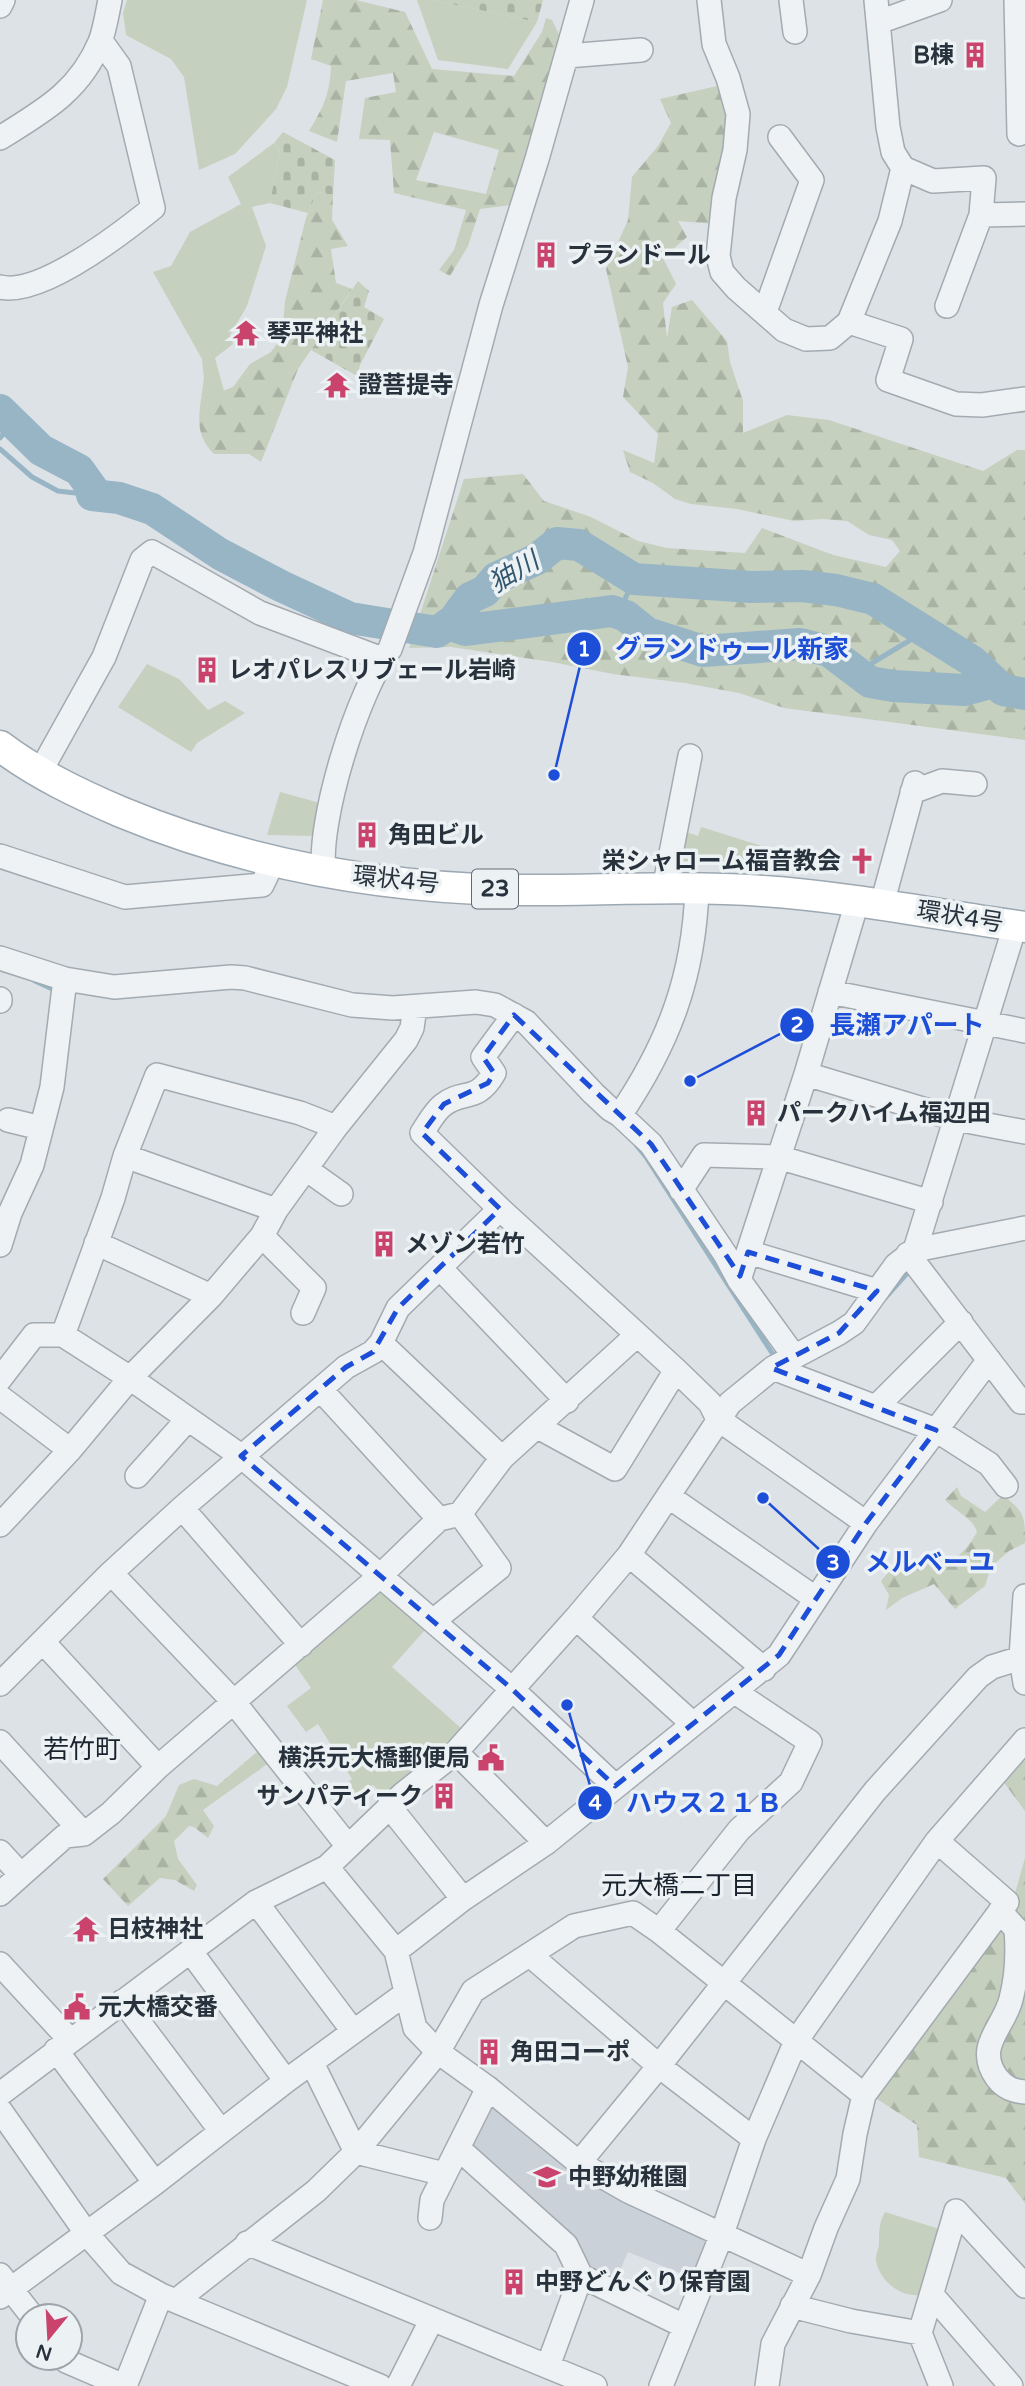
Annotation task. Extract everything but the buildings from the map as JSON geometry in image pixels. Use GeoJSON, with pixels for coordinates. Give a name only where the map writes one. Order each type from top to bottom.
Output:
{"type":"FeatureCollection","features":[{"type":"Feature","properties":{"kind":"main road","name":"環状4号"},"geometry":{"type":"LineString","coordinates":[[0,746],[84,796],[163,829],[272,862],[324,872],[393,882],[506,890],[763,891],[869,903],[1020,926]]}},
{"type":"Feature","properties":{"kind":"street"},"geometry":{"type":"LineString","coordinates":[[0,6],[3,0]]}},
{"type":"Feature","properties":{"kind":"street"},"geometry":{"type":"LineString","coordinates":[[0,138],[52,106],[77,80],[101,40],[110,0]]}},
{"type":"Feature","properties":{"kind":"street"},"geometry":{"type":"LineString","coordinates":[[324,872],[321,855],[340,762],[425,553],[491,305],[582,0]]}},
{"type":"Feature","properties":{"kind":"street"},"geometry":{"type":"LineString","coordinates":[[709,0],[714,44],[728,78],[738,114],[735,150],[724,198],[718,256],[722,272],[736,288],[784,330],[806,339],[830,338],[849,322],[890,221],[903,168]]}},
{"type":"Feature","properties":{"kind":"street"},"geometry":{"type":"LineString","coordinates":[[791,0],[795,32]]}},
{"type":"Feature","properties":{"kind":"street"},"geometry":{"type":"LineString","coordinates":[[940,0],[878,11],[888,127],[893,152],[903,168],[933,181],[984,178],[981,215],[947,306]]}},
{"type":"Feature","properties":{"kind":"street"},"geometry":{"type":"LineString","coordinates":[[1016,0],[1019,134]]}},
{"type":"Feature","properties":{"kind":"street"},"geometry":{"type":"LineString","coordinates":[[0,287],[12,290],[46,280],[120,235],[153,208],[119,66],[101,40]]}},
{"type":"Feature","properties":{"kind":"street"},"geometry":{"type":"LineString","coordinates":[[567,56],[641,50]]}},
{"type":"Feature","properties":{"kind":"street"},"geometry":{"type":"LineString","coordinates":[[765,312],[812,180],[780,137]]}},
{"type":"Feature","properties":{"kind":"street"},"geometry":{"type":"LineString","coordinates":[[981,215],[1025,214]]}},
{"type":"Feature","properties":{"kind":"street"},"geometry":{"type":"LineString","coordinates":[[849,322],[901,339],[888,380],[956,404],[982,405],[1025,399]]}},
{"type":"Feature","properties":{"kind":"street"},"geometry":{"type":"LineString","coordinates":[[40,772],[104,657],[142,560],[152,552],[260,613],[386,654]]}},
{"type":"Feature","properties":{"kind":"street"},"geometry":{"type":"LineString","coordinates":[[664,889],[690,756]]}},
{"type":"Feature","properties":{"kind":"street"},"geometry":{"type":"LineString","coordinates":[[739,1280],[830,992],[869,903],[914,788],[942,781],[975,783]]}},
{"type":"Feature","properties":{"kind":"street"},"geometry":{"type":"LineString","coordinates":[[0,856],[125,897],[262,885],[272,862]]}},
{"type":"Feature","properties":{"kind":"street"},"geometry":{"type":"LineString","coordinates":[[620,1115],[646,1077],[665,1039],[682,992],[696,928],[698,889]]}},
{"type":"Feature","properties":{"kind":"street"},"geometry":{"type":"LineString","coordinates":[[1020,926],[985,1023],[930,1202],[917,1261],[1021,1402],[1025,1402]]}},
{"type":"Feature","properties":{"kind":"street"},"geometry":{"type":"LineString","coordinates":[[0,958],[64,990],[231,977],[245,978],[352,1005],[393,1009],[414,1015],[476,1002],[495,1005],[512,1018],[526,1022],[593,1093],[651,1144],[725,1254],[785,1361],[877,1406],[936,1430],[989,1464],[1006,1486]]}},
{"type":"Feature","properties":{"kind":"street"},"geometry":{"type":"LineString","coordinates":[[0,1245],[10,1213],[33,1165],[52,1087],[64,990]]}},
{"type":"Feature","properties":{"kind":"street"},"geometry":{"type":"LineString","coordinates":[[830,992],[1025,1031]]}},
{"type":"Feature","properties":{"kind":"street"},"geometry":{"type":"LineString","coordinates":[[3,1517],[70,1450],[130,1378],[211,1296],[261,1237],[276,1210],[336,1127],[406,1040],[414,1015]]}},
{"type":"Feature","properties":{"kind":"street"},"geometry":{"type":"LineString","coordinates":[[512,1018],[483,1056],[494,1073],[488,1083],[481,1091],[444,1104],[422,1133],[500,1209],[710,1402],[718,1419],[866,1523]]}},
{"type":"Feature","properties":{"kind":"street"},"geometry":{"type":"LineString","coordinates":[[806,1074],[956,1119],[1025,1132]]}},
{"type":"Feature","properties":{"kind":"street"},"geometry":{"type":"LineString","coordinates":[[63,1335],[113,1199],[125,1156],[157,1075],[300,1113],[336,1127]]}},
{"type":"Feature","properties":{"kind":"street"},"geometry":{"type":"LineString","coordinates":[[8,1120],[41,1128]]}},
{"type":"Feature","properties":{"kind":"street"},"geometry":{"type":"LineString","coordinates":[[681,1191],[704,1155],[778,1157],[930,1202]]}},
{"type":"Feature","properties":{"kind":"street"},"geometry":{"type":"LineString","coordinates":[[125,1156],[276,1210]]}},
{"type":"Feature","properties":{"kind":"street"},"geometry":{"type":"LineString","coordinates":[[306,1169],[341,1195]]}},
{"type":"Feature","properties":{"kind":"street"},"geometry":{"type":"LineString","coordinates":[[0,1684],[111,1573],[182,1508],[346,1367],[373,1352],[382,1343],[398,1308],[500,1209]]}},
{"type":"Feature","properties":{"kind":"street"},"geometry":{"type":"LineString","coordinates":[[0,2094],[256,1902],[327,1867],[389,1807],[456,1752],[629,1555],[730,1403],[785,1361],[839,1334],[854,1323],[896,1265],[1025,1228]]}},
{"type":"Feature","properties":{"kind":"street"},"geometry":{"type":"LineString","coordinates":[[261,1237],[314,1288],[303,1313]]}},
{"type":"Feature","properties":{"kind":"street"},"geometry":{"type":"LineString","coordinates":[[96,1243],[211,1296]]}},
{"type":"Feature","properties":{"kind":"street"},"geometry":{"type":"LineString","coordinates":[[748,1252],[877,1291]]}},
{"type":"Feature","properties":{"kind":"street"},"geometry":{"type":"LineString","coordinates":[[439,1268],[567,1401]]}},
{"type":"Feature","properties":{"kind":"street"},"geometry":{"type":"LineString","coordinates":[[877,1406],[961,1322]]}},
{"type":"Feature","properties":{"kind":"street"},"geometry":{"type":"LineString","coordinates":[[0,1379],[34,1335],[63,1335],[130,1378],[241,1456],[513,1690],[615,1786]]}},
{"type":"Feature","properties":{"kind":"street"},"geometry":{"type":"LineString","coordinates":[[0,1894],[65,1836],[84,1834],[111,1813],[158,1767],[233,1701],[302,1645],[449,1516],[502,1458],[637,1335]]}},
{"type":"Feature","properties":{"kind":"street"},"geometry":{"type":"LineString","coordinates":[[382,1343],[502,1458]]}},
{"type":"Feature","properties":{"kind":"street"},"geometry":{"type":"LineString","coordinates":[[396,1951],[463,1899],[546,1843],[779,1655],[866,1523],[989,1360]]}},
{"type":"Feature","properties":{"kind":"street"},"geometry":{"type":"LineString","coordinates":[[538,1427],[615,1469],[676,1370]]}},
{"type":"Feature","properties":{"kind":"street"},"geometry":{"type":"LineString","coordinates":[[321,1390],[499,1568],[433,1621]]}},
{"type":"Feature","properties":{"kind":"street"},"geometry":{"type":"LineString","coordinates":[[0,1397],[70,1450]]}},
{"type":"Feature","properties":{"kind":"street"},"geometry":{"type":"LineString","coordinates":[[137,1476],[188,1419]]}},
{"type":"Feature","properties":{"kind":"street"},"geometry":{"type":"LineString","coordinates":[[668,1496],[816,1598]]}},
{"type":"Feature","properties":{"kind":"street"},"geometry":{"type":"LineString","coordinates":[[182,1508],[302,1645]]}},
{"type":"Feature","properties":{"kind":"street"},"geometry":{"type":"LineString","coordinates":[[629,1555],[764,1669]]}},
{"type":"Feature","properties":{"kind":"street"},"geometry":{"type":"LineString","coordinates":[[111,1573],[233,1701],[347,1845]]}},
{"type":"Feature","properties":{"kind":"street"},"geometry":{"type":"LineString","coordinates":[[1025,1596],[1021,1658],[1025,1683]]}},
{"type":"Feature","properties":{"kind":"street"},"geometry":{"type":"LineString","coordinates":[[576,1618],[693,1724]]}},
{"type":"Feature","properties":{"kind":"street"},"geometry":{"type":"LineString","coordinates":[[43,1642],[158,1767]]}},
{"type":"Feature","properties":{"kind":"street"},"geometry":{"type":"LineString","coordinates":[[579,2163],[659,2066],[875,1791],[978,1677],[992,1667],[1021,1658]]}},
{"type":"Feature","properties":{"kind":"street"},"geometry":{"type":"LineString","coordinates":[[659,1931],[739,1830],[792,1782],[810,1742],[735,1692]]}},
{"type":"Feature","properties":{"kind":"street"},"geometry":{"type":"LineString","coordinates":[[661,2386],[722,2234],[754,2139],[796,2040],[937,1841],[1025,1741]]}},
{"type":"Feature","properties":{"kind":"street"},"geometry":{"type":"LineString","coordinates":[[0,1742],[84,1834]]}},
{"type":"Feature","properties":{"kind":"street"},"geometry":{"type":"LineString","coordinates":[[456,1752],[546,1843]]}},
{"type":"Feature","properties":{"kind":"street"},"geometry":{"type":"LineString","coordinates":[[389,1807],[463,1899]]}},
{"type":"Feature","properties":{"kind":"street"},"geometry":{"type":"LineString","coordinates":[[768,2386],[773,2344],[810,2275],[826,2228],[848,2179],[864,2095],[1007,1902],[937,1841]]}},
{"type":"Feature","properties":{"kind":"street"},"geometry":{"type":"LineString","coordinates":[[0,1852],[21,1875]]}},
{"type":"Feature","properties":{"kind":"street"},"geometry":{"type":"LineString","coordinates":[[327,1867],[396,1951],[415,2028],[438,2052],[488,2088],[579,2163],[628,2191],[810,2275]]}},
{"type":"Feature","properties":{"kind":"street"},"geometry":{"type":"LineString","coordinates":[[256,1902],[353,2031]]}},
{"type":"Feature","properties":{"kind":"street"},"geometry":{"type":"LineString","coordinates":[[1000,1911],[1016,1929],[1017,1973],[1011,2002],[994,2031],[987,2054],[993,2073],[1002,2085],[1014,2091],[1025,2092]]}},
{"type":"Feature","properties":{"kind":"street"},"geometry":{"type":"LineString","coordinates":[[84,2369],[124,2386],[169,2297],[247,2244],[316,2191],[356,2152],[438,2052],[473,1991],[574,1926],[633,1913],[864,2095]]}},
{"type":"Feature","properties":{"kind":"street"},"geometry":{"type":"LineString","coordinates":[[191,1952],[286,2081]]}},
{"type":"Feature","properties":{"kind":"street"},"geometry":{"type":"LineString","coordinates":[[530,1955],[659,2066],[754,2139]]}},
{"type":"Feature","properties":{"kind":"street"},"geometry":{"type":"LineString","coordinates":[[0,1964],[63,2045],[155,2183]]}},
{"type":"Feature","properties":{"kind":"street"},"geometry":{"type":"LineString","coordinates":[[18,2302],[4,2287],[87,2234],[286,2081],[405,1994]]}},
{"type":"Feature","properties":{"kind":"street"},"geometry":{"type":"LineString","coordinates":[[123,2001],[222,2131]]}},
{"type":"Feature","properties":{"kind":"street"},"geometry":{"type":"LineString","coordinates":[[312,2063],[356,2152],[444,2174]]}},
{"type":"Feature","properties":{"kind":"street"},"geometry":{"type":"LineString","coordinates":[[430,2218],[432,2200],[488,2088]]}},
{"type":"Feature","properties":{"kind":"street"},"geometry":{"type":"LineString","coordinates":[[0,2110],[87,2234],[121,2273],[169,2297],[380,2386]]}},
{"type":"Feature","properties":{"kind":"street"},"geometry":{"type":"LineString","coordinates":[[458,2148],[566,2245],[580,2276],[555,2375]]}},
{"type":"Feature","properties":{"kind":"street"},"geometry":{"type":"LineString","coordinates":[[941,2386],[920,2333],[956,2211],[1025,2286]]}},
{"type":"Feature","properties":{"kind":"street"},"geometry":{"type":"LineString","coordinates":[[247,2244],[432,2319],[555,2375],[595,2386]]}},
{"type":"Feature","properties":{"kind":"street"},"geometry":{"type":"LineString","coordinates":[[580,2276],[684,2326]]}},
{"type":"Feature","properties":{"kind":"street"},"geometry":{"type":"LineString","coordinates":[[932,2295],[1011,2386]]}},
{"type":"Feature","properties":{"kind":"street"},"geometry":{"type":"LineString","coordinates":[[792,2306],[920,2333]]}},
{"type":"Feature","properties":{"kind":"street"},"geometry":{"type":"LineString","coordinates":[[398,2386],[432,2319]]}},
{"type":"Feature","properties":{"kind":"highlighted area"},"geometry":{"type":"Polygon","coordinates":[[[514,1015],[651,1144],[740,1276],[748,1252],[877,1291],[839,1333],[771,1368],[936,1430],[866,1523],[779,1655],[615,1786],[513,1690],[241,1456],[346,1367],[373,1352],[398,1308],[500,1209],[422,1133],[444,1104],[488,1083],[494,1073],[483,1057],[514,1015]]]}},
{"type":"Feature","properties":{"kind":"shaded area","name":"中野幼稚園"},"geometry":{"type":"Polygon","coordinates":[[[488,2088],[579,2163],[722,2234],[702,2282],[628,2252],[616,2280],[585,2267],[458,2148],[488,2088]]]}},
{"type":"Feature","properties":{"kind":"green space"},"geometry":{"type":"Polygon","coordinates":[[[127,0],[307,0],[287,87],[276,109],[235,154],[199,170],[184,77],[171,59],[126,35],[123,13],[127,0]]]}},
{"type":"Feature","properties":{"kind":"green space"},"geometry":{"type":"Polygon","coordinates":[[[323,0],[356,0],[405,12],[432,69],[514,76],[542,32],[546,18],[552,20],[561,39],[511,205],[480,209],[468,246],[450,276],[439,270],[454,250],[466,210],[394,193],[390,140],[359,139],[365,98],[396,92],[393,73],[346,81],[337,142],[309,131],[325,100],[331,66],[311,59],[323,0]],[[434,132],[416,180],[486,194],[499,150],[434,132]]]}},
{"type":"Feature","properties":{"kind":"green space"},"geometry":{"type":"Polygon","coordinates":[[[417,0],[432,0],[537,22],[508,69],[438,60],[417,0]]]}},
{"type":"Feature","properties":{"kind":"green space"},"geometry":{"type":"Polygon","coordinates":[[[432,0],[543,0],[537,22],[432,0]]]}},
{"type":"Feature","properties":{"kind":"green space"},"geometry":{"type":"Polygon","coordinates":[[[717,86],[731,136],[715,224],[678,221],[687,237],[663,258],[676,284],[663,303],[667,338],[672,307],[692,300],[727,341],[730,362],[743,401],[743,433],[787,415],[829,420],[983,471],[1017,450],[1025,450],[1025,740],[784,708],[739,693],[552,662],[451,647],[409,648],[464,479],[523,474],[544,501],[591,517],[638,541],[667,548],[745,553],[762,528],[833,555],[886,567],[900,551],[892,540],[869,535],[847,521],[794,521],[737,509],[691,504],[675,499],[653,483],[630,472],[623,450],[654,463],[658,434],[623,397],[628,367],[606,269],[628,220],[632,177],[658,146],[671,123],[660,99],[717,86]]]}},
{"type":"Feature","properties":{"kind":"green space"},"geometry":{"type":"Polygon","coordinates":[[[283,132],[335,160],[333,195],[317,192],[308,213],[270,203],[280,149],[274,143],[283,132]]]}},
{"type":"Feature","properties":{"kind":"green space"},"geometry":{"type":"Polygon","coordinates":[[[274,143],[280,149],[270,203],[252,207],[266,246],[247,306],[230,335],[233,344],[215,358],[224,391],[201,399],[204,378],[202,359],[153,272],[171,266],[190,232],[241,204],[228,177],[274,143]]]}},
{"type":"Feature","properties":{"kind":"green space"},"geometry":{"type":"Polygon","coordinates":[[[317,192],[333,195],[332,220],[348,246],[331,249],[336,283],[352,289],[298,369],[261,462],[249,454],[214,454],[204,441],[200,429],[201,399],[233,387],[250,364],[271,352],[282,337],[285,301],[306,218],[317,192]]]}},
{"type":"Feature","properties":{"kind":"green space"},"geometry":{"type":"Polygon","coordinates":[[[358,281],[369,291],[364,307],[384,319],[357,376],[311,350],[358,281]]]}},
{"type":"Feature","properties":{"kind":"green space"},"geometry":{"type":"Polygon","coordinates":[[[147,664],[179,679],[208,710],[225,701],[245,713],[197,743],[191,752],[118,707],[147,664]]]}},
{"type":"Feature","properties":{"kind":"green space"},"geometry":{"type":"Polygon","coordinates":[[[280,792],[320,803],[315,836],[267,835],[280,792]]]}},
{"type":"Feature","properties":{"kind":"green space"},"geometry":{"type":"Polygon","coordinates":[[[701,827],[765,847],[762,866],[691,862],[675,865],[683,831],[698,836],[701,827]]]}},
{"type":"Feature","properties":{"kind":"green space"},"geometry":{"type":"Polygon","coordinates":[[[957,1487],[961,1496],[985,1512],[1003,1495],[1016,1506],[1022,1516],[1025,1543],[1009,1551],[991,1567],[985,1586],[955,1609],[934,1584],[902,1598],[886,1610],[889,1595],[881,1581],[902,1556],[926,1561],[946,1561],[962,1553],[977,1532],[968,1519],[945,1500],[957,1487]]]}},
{"type":"Feature","properties":{"kind":"green space"},"geometry":{"type":"Polygon","coordinates":[[[380,1576],[433,1621],[392,1667],[462,1729],[384,1796],[373,1785],[354,1797],[344,1786],[352,1779],[318,1724],[306,1732],[287,1706],[311,1688],[289,1656],[380,1576]]]}},
{"type":"Feature","properties":{"kind":"green space"},"geometry":{"type":"Polygon","coordinates":[[[1025,1740],[1025,1811],[997,1773],[1025,1740]]]}},
{"type":"Feature","properties":{"kind":"green space"},"geometry":{"type":"Polygon","coordinates":[[[257,1752],[270,1762],[203,1810],[214,1826],[208,1838],[189,1826],[174,1841],[178,1859],[197,1885],[194,1891],[175,1880],[160,1878],[128,1906],[103,1879],[166,1816],[179,1785],[194,1779],[217,1786],[257,1752]]]}},
{"type":"Feature","properties":{"kind":"green space"},"geometry":{"type":"Polygon","coordinates":[[[1025,1858],[1025,2203],[1006,2178],[919,2157],[917,2125],[874,2097],[1014,1897],[1025,1858]]]}},
{"type":"Feature","properties":{"kind":"green space"},"geometry":{"type":"Polygon","coordinates":[[[885,2212],[949,2232],[924,2294],[901,2292],[887,2282],[878,2268],[876,2256],[879,2231],[885,2212]]]}},
{"type":"Feature","properties":{"kind":"waterway","name":"㹨川"},"geometry":{"type":"LineString","coordinates":[[0,410],[41,450],[79,470],[94,491],[92,495],[119,498],[152,509],[220,554],[350,618],[437,632],[454,620],[470,598],[485,591],[496,578],[537,559],[557,543],[579,545],[634,579],[751,587],[802,586],[836,590],[873,599],[972,661],[1003,690],[1025,694]]}},
{"type":"Feature","properties":{"kind":"waterway"},"geometry":{"type":"LineString","coordinates":[[0,438],[13,422]]}},
{"type":"Feature","properties":{"kind":"waterway"},"geometry":{"type":"LineString","coordinates":[[0,449],[32,477],[58,491],[92,495]]}},
{"type":"Feature","properties":{"kind":"waterway"},"geometry":{"type":"LineString","coordinates":[[626,616],[625,599],[634,579]]}},
{"type":"Feature","properties":{"kind":"waterway"},"geometry":{"type":"LineString","coordinates":[[448,624],[466,630],[612,611],[626,616],[647,633],[703,651],[800,644],[829,651],[870,682],[964,690],[994,682]]}},
{"type":"Feature","properties":{"kind":"waterway"},"geometry":{"type":"LineString","coordinates":[[857,672],[917,636],[921,629]]}},
{"type":"Feature","properties":{"kind":"waterway"},"geometry":{"type":"LineString","coordinates":[[35,981],[50,988],[58,988]]}},
{"type":"Feature","properties":{"kind":"waterway"},"geometry":{"type":"LineString","coordinates":[[637,1146],[772,1353],[780,1357]]}},
{"type":"Feature","properties":{"kind":"waterway"},"geometry":{"type":"LineString","coordinates":[[885,1298],[911,1269]]}},
{"type":"Feature","properties":{"kind":"place","name":"B棟"},"geometry":{"type":"Point","coordinates":[975,55]}},
{"type":"Feature","properties":{"kind":"place","name":"プランドール"},"geometry":{"type":"Point","coordinates":[546,255]}},
{"type":"Feature","properties":{"kind":"place","name":"琴平神社"},"geometry":{"type":"Point","coordinates":[246,333]}},
{"type":"Feature","properties":{"kind":"place","name":"證菩提寺"},"geometry":{"type":"Point","coordinates":[337,385]}},
{"type":"Feature","properties":{"kind":"place","name":"レオパレスリブェール岩崎"},"geometry":{"type":"Point","coordinates":[207,670]}},
{"type":"Feature","properties":{"kind":"place","name":"グランドゥール新家"},"geometry":{"type":"Point","coordinates":[554,775]}},
{"type":"Feature","properties":{"kind":"place","name":"角田ビル"},"geometry":{"type":"Point","coordinates":[367,835]}},
{"type":"Feature","properties":{"kind":"place","name":"栄シャローム福音教会"},"geometry":{"type":"Point","coordinates":[862,861]}},
{"type":"Feature","properties":{"kind":"place","name":"長瀬アパート"},"geometry":{"type":"Point","coordinates":[690,1081]}},
{"type":"Feature","properties":{"kind":"place","name":"パークハイム福辺田"},"geometry":{"type":"Point","coordinates":[756,1113]}},
{"type":"Feature","properties":{"kind":"place","name":"メゾン若竹"},"geometry":{"type":"Point","coordinates":[384,1244]}},
{"type":"Feature","properties":{"kind":"place","name":"メルベーユ"},"geometry":{"type":"Point","coordinates":[763,1498]}},
{"type":"Feature","properties":{"kind":"place","name":"ハウス２１Ｂ"},"geometry":{"type":"Point","coordinates":[567,1705]}},
{"type":"Feature","properties":{"kind":"place","name":"横浜元大橋郵便局"},"geometry":{"type":"Point","coordinates":[491,1758]}},
{"type":"Feature","properties":{"kind":"place","name":"サンパティーク"},"geometry":{"type":"Point","coordinates":[444,1796]}},
{"type":"Feature","properties":{"kind":"place","name":"日枝神社"},"geometry":{"type":"Point","coordinates":[86,1929]}},
{"type":"Feature","properties":{"kind":"place","name":"元大橋交番"},"geometry":{"type":"Point","coordinates":[77,2007]}},
{"type":"Feature","properties":{"kind":"place","name":"角田コーポ"},"geometry":{"type":"Point","coordinates":[489,2052]}},
{"type":"Feature","properties":{"kind":"place","name":"中野幼稚園"},"geometry":{"type":"Point","coordinates":[547,2177]}},
{"type":"Feature","properties":{"kind":"place","name":"中野どんぐり保育園"},"geometry":{"type":"Point","coordinates":[514,2282]}},
{"type":"Feature","properties":{"kind":"district","name":"若竹町"},"geometry":{"type":"Point","coordinates":[82,1749]}},
{"type":"Feature","properties":{"kind":"district","name":"元大橋二丁目"},"geometry":{"type":"Point","coordinates":[679,1885]}}]}
